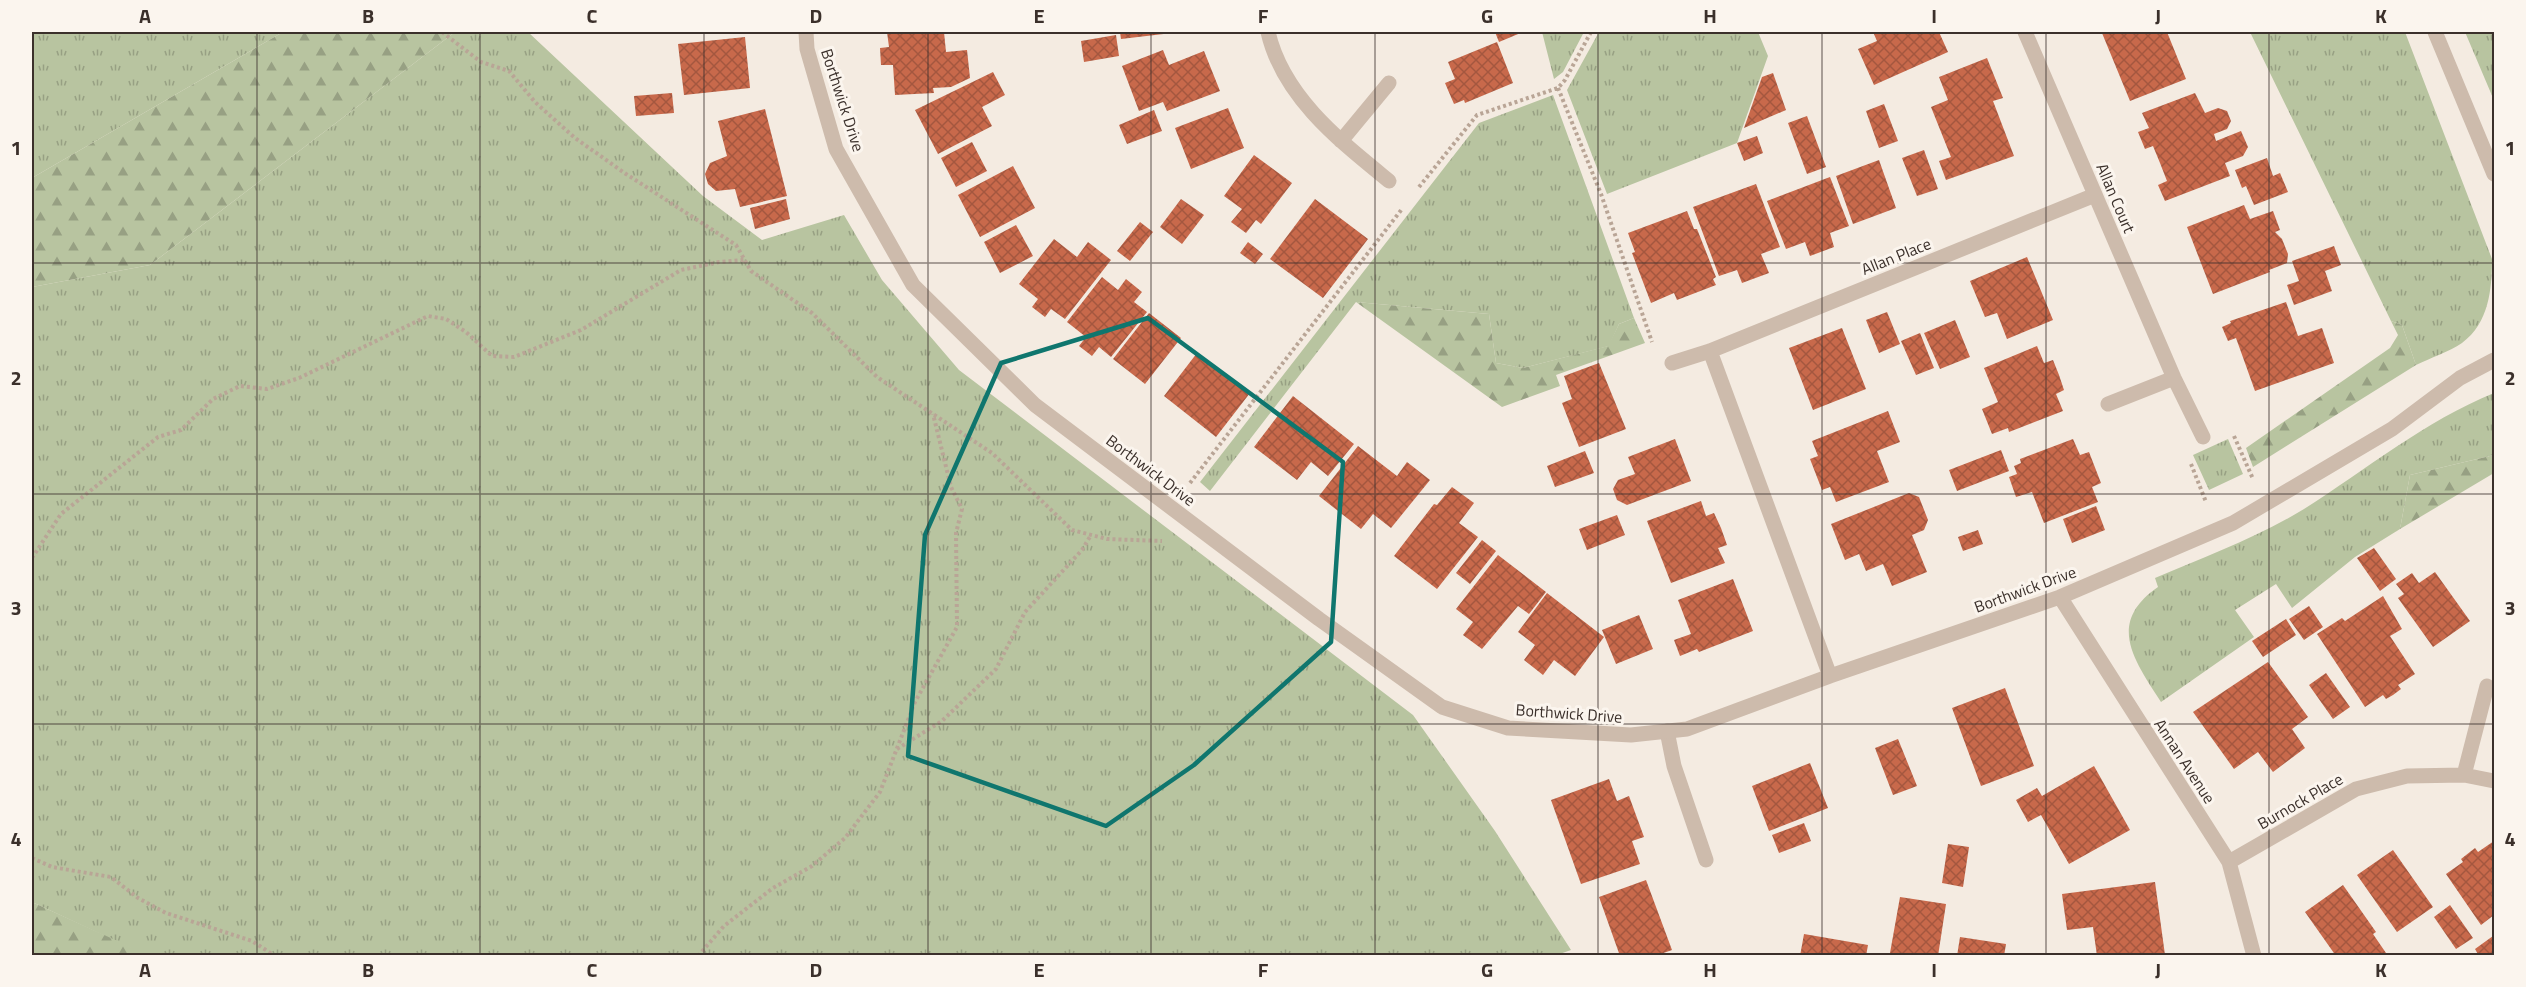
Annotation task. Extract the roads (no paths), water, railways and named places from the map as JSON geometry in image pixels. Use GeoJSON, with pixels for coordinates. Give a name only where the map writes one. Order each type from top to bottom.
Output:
{"type":"FeatureCollection","features":[{"type":"Feature","properties":{"kind":"street","name":"Borthwick Drive"},"geometry":{"type":"LineString","coordinates":[[806,32],[807,49],[836,149],[913,285],[1035,405],[1171,507],[1442,707],[1508,728],[1631,735],[1687,729],[1830,676],[2060,597],[2218,530],[2265,505],[2392,429],[2460,378],[2494,360]]}},
{"type":"Feature","properties":{"kind":"street"},"geometry":{"type":"LineString","coordinates":[[1268,32],[1270,43],[1291,84],[1314,115],[1389,181]]}},
{"type":"Feature","properties":{"kind":"street","name":"Allan Court"},"geometry":{"type":"LineString","coordinates":[[2025,32],[2174,378],[2203,437]]}},
{"type":"Feature","properties":{"kind":"street"},"geometry":{"type":"LineString","coordinates":[[2434,32],[2494,174]]}},
{"type":"Feature","properties":{"kind":"street"},"geometry":{"type":"LineString","coordinates":[[1341,141],[1389,82]]}},
{"type":"Feature","properties":{"kind":"street","name":"Allan Place"},"geometry":{"type":"LineString","coordinates":[[1672,363],[1710,351],[2095,195]]}},
{"type":"Feature","properties":{"kind":"street"},"geometry":{"type":"LineString","coordinates":[[1710,351],[1830,676]]}},
{"type":"Feature","properties":{"kind":"street"},"geometry":{"type":"LineString","coordinates":[[2108,404],[2174,378]]}},
{"type":"Feature","properties":{"kind":"street","name":"Annan Avenue"},"geometry":{"type":"LineString","coordinates":[[2060,597],[2229,862],[2254,956]]}},
{"type":"Feature","properties":{"kind":"street"},"geometry":{"type":"LineString","coordinates":[[2464,775],[2487,686]]}},
{"type":"Feature","properties":{"kind":"street"},"geometry":{"type":"LineString","coordinates":[[1667,731],[1674,766],[1706,860]]}},
{"type":"Feature","properties":{"kind":"street","name":"Burnock Place"},"geometry":{"type":"LineString","coordinates":[[2229,862],[2356,789],[2407,776],[2464,775],[2494,781]]}}]}
